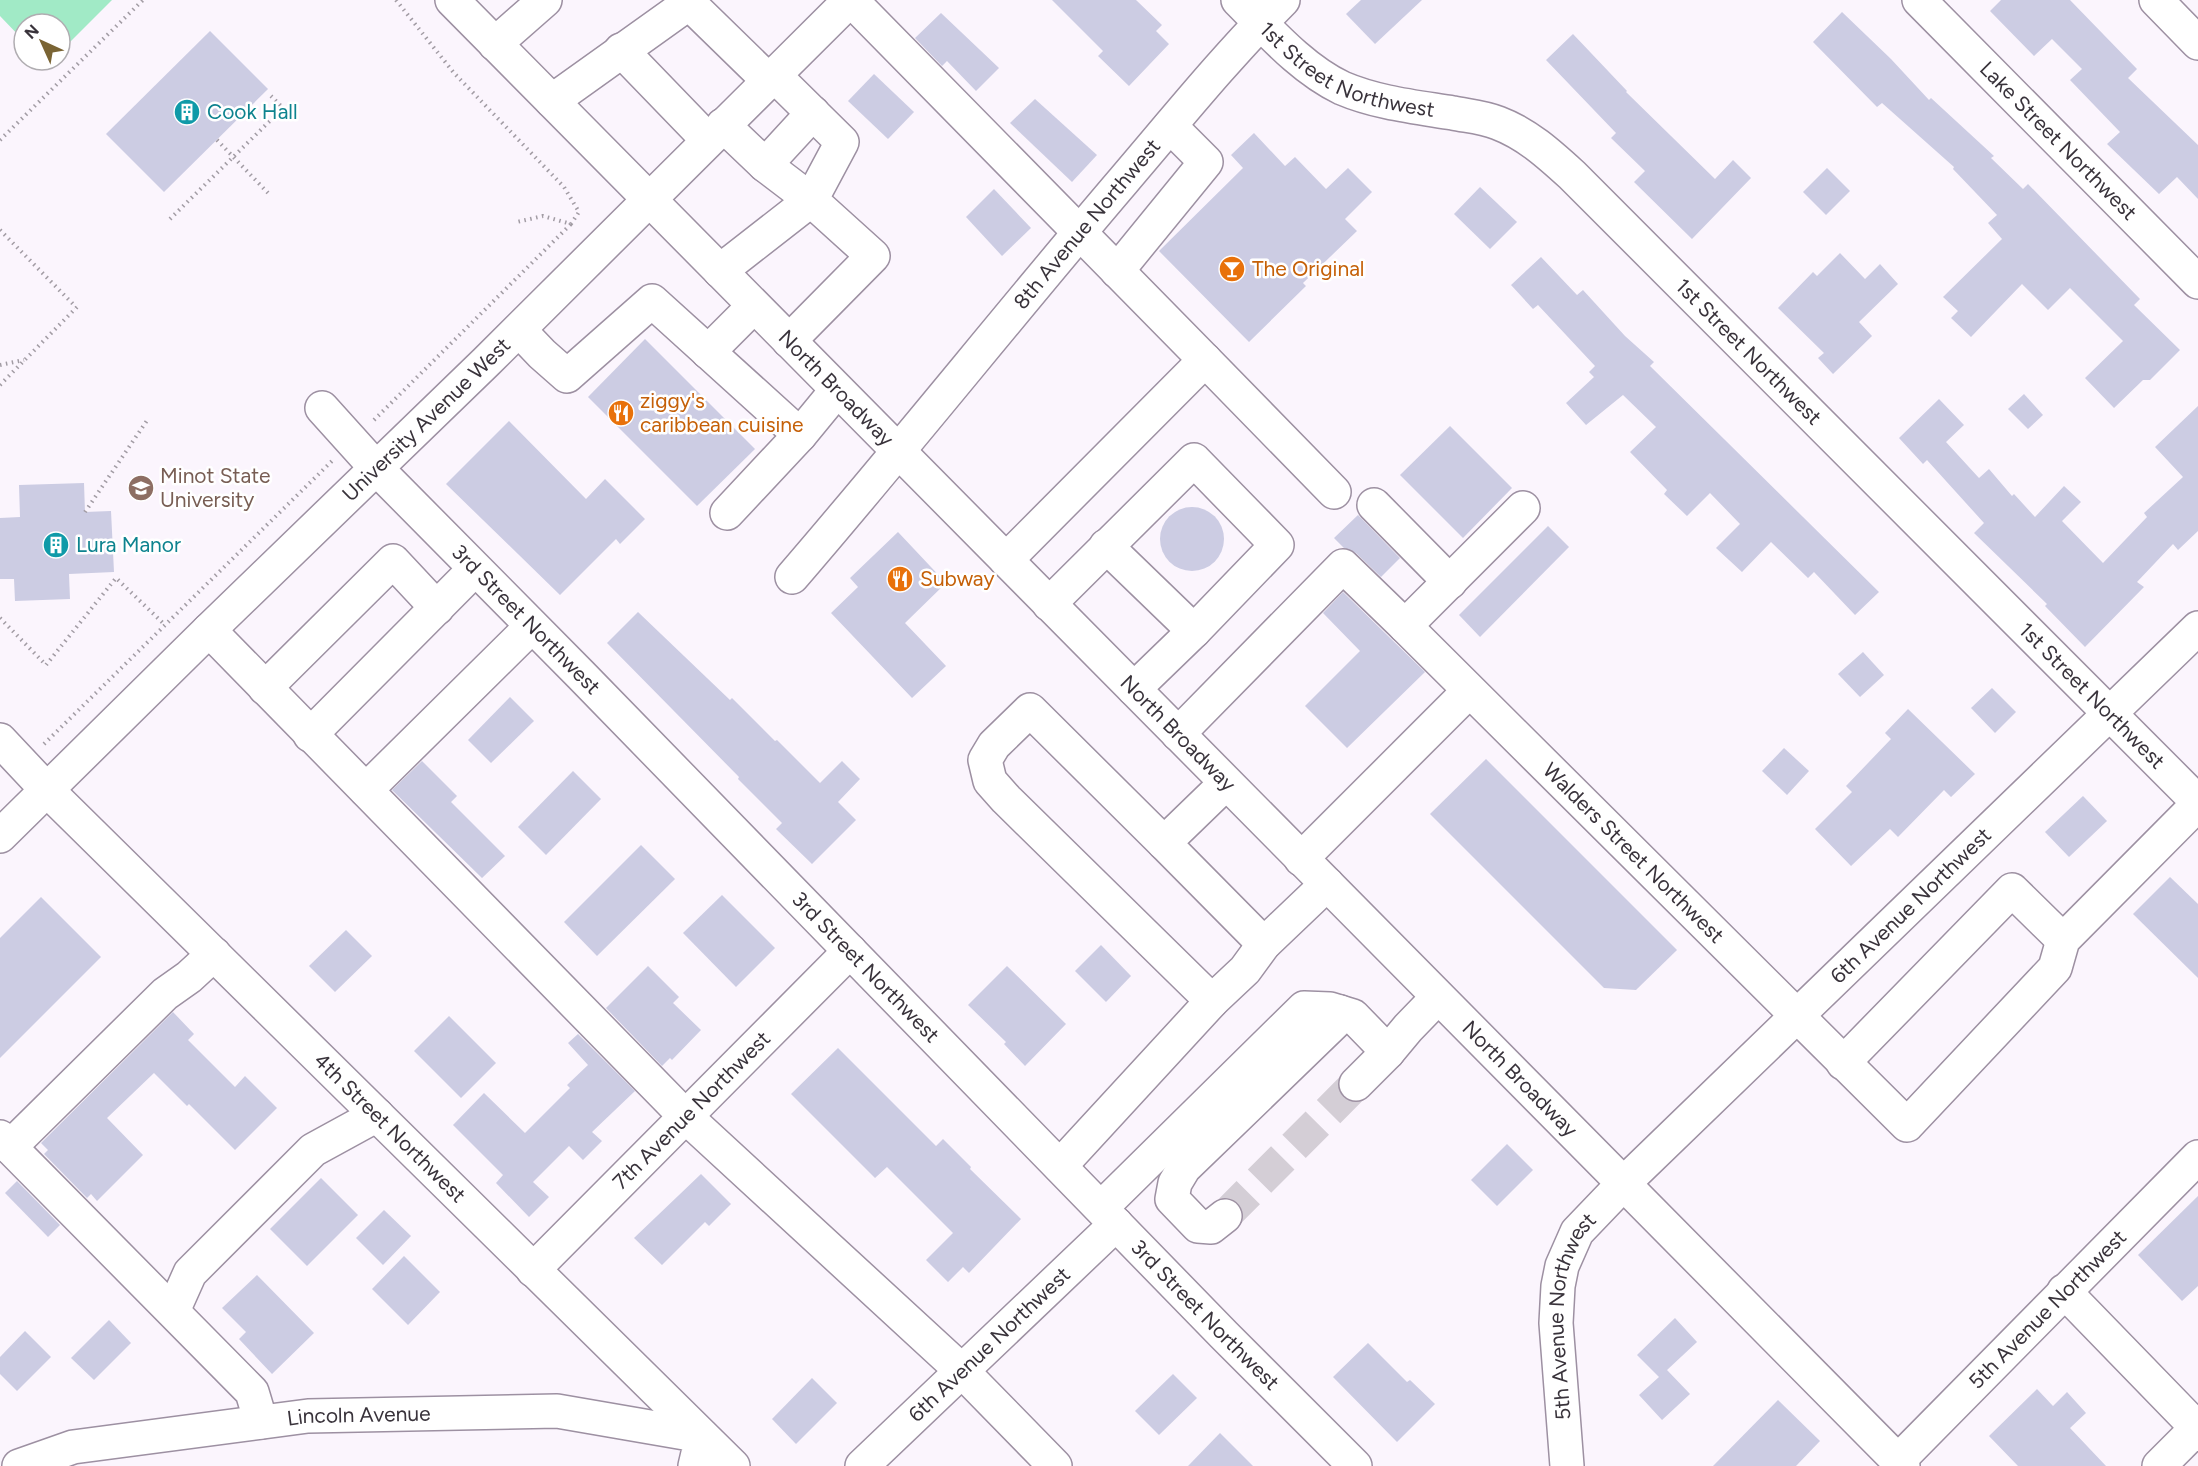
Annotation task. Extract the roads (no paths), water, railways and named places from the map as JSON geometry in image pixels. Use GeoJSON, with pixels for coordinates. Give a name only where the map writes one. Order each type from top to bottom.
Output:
{"type":"FeatureCollection","features":[{"type":"Feature","properties":{"kind":"street","name":"North Broadway"},"geometry":{"type":"LineString","coordinates":[[452,0],[1900,1463]]}},
{"type":"Feature","properties":{"kind":"street"},"geometry":{"type":"LineString","coordinates":[[495,44],[544,0]]}},
{"type":"Feature","properties":{"kind":"street"},"geometry":{"type":"LineString","coordinates":[[850,0],[1334,492]]}},
{"type":"Feature","properties":{"kind":"street","name":"University Avenue West"},"geometry":{"type":"LineString","coordinates":[[0,836],[519,330],[850,0]]}},
{"type":"Feature","properties":{"kind":"street","name":"Lake Street Northwest"},"geometry":{"type":"LineString","coordinates":[[1919,0],[2198,282]]}},
{"type":"Feature","properties":{"kind":"street"},"geometry":{"type":"LineString","coordinates":[[2156,0],[2198,43]]}},
{"type":"Feature","properties":{"kind":"street"},"geometry":{"type":"LineString","coordinates":[[552,101],[689,3],[813,113],[842,142],[811,200],[720,271]]}},
{"type":"Feature","properties":{"kind":"street","name":"8th Avenue Northwest"},"geometry":{"type":"LineString","coordinates":[[792,576],[899,452],[1170,126],[1261,8]]}},
{"type":"Feature","properties":{"kind":"street","name":"1st Street Northwest"},"geometry":{"type":"LineString","coordinates":[[1261,8],[1301,61],[1325,79],[1342,88],[1378,100],[1486,119],[1537,143],[1572,175],[2198,803]]}},
{"type":"Feature","properties":{"kind":"street"},"geometry":{"type":"LineString","coordinates":[[621,50],[716,133],[765,165],[811,200],[873,256],[789,341]]}},
{"type":"Feature","properties":{"kind":"street"},"geometry":{"type":"LineString","coordinates":[[765,165],[813,113]]}},
{"type":"Feature","properties":{"kind":"street"},"geometry":{"type":"LineString","coordinates":[[1118,271],[1206,162],[1170,126]]}},
{"type":"Feature","properties":{"kind":"street"},"geometry":{"type":"LineString","coordinates":[[519,330],[567,375],[652,301],[800,435]]}},
{"type":"Feature","properties":{"kind":"street"},"geometry":{"type":"LineString","coordinates":[[708,352],[754,306]]}},
{"type":"Feature","properties":{"kind":"street"},"geometry":{"type":"LineString","coordinates":[[1006,560],[1205,360]]}},
{"type":"Feature","properties":{"kind":"street"},"geometry":{"type":"LineString","coordinates":[[727,513],[800,435],[837,390]]}},
{"type":"Feature","properties":{"kind":"street","name":"3rd Street Northwest"},"geometry":{"type":"LineString","coordinates":[[322,408],[351,442],[531,627],[1355,1466]]}},
{"type":"Feature","properties":{"kind":"street"},"geometry":{"type":"LineString","coordinates":[[1049,604],[1194,460],[1277,545],[1134,689]]}},
{"type":"Feature","properties":{"kind":"street"},"geometry":{"type":"LineString","coordinates":[[1374,505],[1450,582]]}},
{"type":"Feature","properties":{"kind":"street"},"geometry":{"type":"LineString","coordinates":[[1405,626],[1523,508]]}},
{"type":"Feature","properties":{"kind":"street"},"geometry":{"type":"LineString","coordinates":[[1106,546],[1194,631]]}},
{"type":"Feature","properties":{"kind":"street"},"geometry":{"type":"LineString","coordinates":[[265,688],[393,561],[437,608]]}},
{"type":"Feature","properties":{"kind":"street","name":"Walders Street Northwest"},"geometry":{"type":"LineString","coordinates":[[1178,734],[1343,566],[1907,1125],[2055,968],[2063,940]]}},
{"type":"Feature","properties":{"kind":"street"},"geometry":{"type":"LineString","coordinates":[[310,735],[475,569]]}},
{"type":"Feature","properties":{"kind":"street"},"geometry":{"type":"LineString","coordinates":[[366,790],[531,627]]}},
{"type":"Feature","properties":{"kind":"street","name":"6th Avenue Northwest"},"geometry":{"type":"LineString","coordinates":[[1623,1184],[2198,628]]}},
{"type":"Feature","properties":{"kind":"street"},"geometry":{"type":"LineString","coordinates":[[209,630],[685,1116],[962,1371],[1055,1466]]}},
{"type":"Feature","properties":{"kind":"street"},"geometry":{"type":"LineString","coordinates":[[1301,859],[1469,691]]}},
{"type":"Feature","properties":{"kind":"street"},"geometry":{"type":"LineString","coordinates":[[1212,1001],[990,781],[985,760],[994,745],[1030,710],[1264,944]]}},
{"type":"Feature","properties":{"kind":"street","name":"4th Street Northwest"},"geometry":{"type":"LineString","coordinates":[[0,740],[47,790],[533,1270],[699,1451],[733,1466]]}},
{"type":"Feature","properties":{"kind":"street"},"geometry":{"type":"LineString","coordinates":[[1164,843],[1226,783]]}},
{"type":"Feature","properties":{"kind":"street"},"geometry":{"type":"LineString","coordinates":[[1843,1063],[2012,890],[2063,940],[2198,803]]}},
{"type":"Feature","properties":{"kind":"street"},"geometry":{"type":"LineString","coordinates":[[1060,1166],[1212,1001],[1245,970],[1264,944],[1326,884]]}},
{"type":"Feature","properties":{"kind":"street","name":"7th Avenue Northwest"},"geometry":{"type":"LineString","coordinates":[[533,1270],[850,951]]}},
{"type":"Feature","properties":{"kind":"street"},"geometry":{"type":"LineString","coordinates":[[214,954],[165,994],[5,1142],[252,1392],[261,1422]]}},
{"type":"Feature","properties":{"kind":"street"},"geometry":{"type":"LineString","coordinates":[[1356,1084],[1438,998]]}},
{"type":"Feature","properties":{"kind":"street","name":"6th Avenue Northwest"},"geometry":{"type":"LineString","coordinates":[[862,1466],[962,1371],[1304,1008],[1330,1009],[1340,1012]]}},
{"type":"Feature","properties":{"kind":"street"},"geometry":{"type":"LineString","coordinates":[[1225,1216],[1212,1227],[1198,1226],[1172,1199],[1175,1183],[1184,1168],[1334,1023],[1340,1012],[1353,1016],[1388,1052]]}},
{"type":"Feature","properties":{"kind":"street"},"geometry":{"type":"LineString","coordinates":[[173,1311],[190,1273],[313,1150],[377,1116]]}},
{"type":"Feature","properties":{"kind":"street","name":"5th Avenue Northwest"},"geometry":{"type":"LineString","coordinates":[[1900,1463],[2064,1291],[2198,1156]]}},
{"type":"Feature","properties":{"kind":"street","name":"5th Avenue Northwest"},"geometry":{"type":"LineString","coordinates":[[1567,1466],[1556,1323],[1558,1286],[1562,1266],[1577,1232],[1623,1184]]}},
{"type":"Feature","properties":{"kind":"street"},"geometry":{"type":"LineString","coordinates":[[2064,1291],[2198,1429],[2158,1466]]}},
{"type":"Feature","properties":{"kind":"street","name":"Lincoln Avenue"},"geometry":{"type":"LineString","coordinates":[[19,1466],[261,1422],[308,1416],[557,1411],[699,1451]]}},
{"type":"Feature","properties":{"kind":"tunnel"},"geometry":{"type":"LineString","coordinates":[[1225,1216],[1356,1084]]}},
{"type":"Feature","properties":{"kind":"place","name":"Cook Hall"},"geometry":{"type":"Point","coordinates":[187,112]}},
{"type":"Feature","properties":{"kind":"place","name":"The Original"},"geometry":{"type":"Point","coordinates":[1232,269]}},
{"type":"Feature","properties":{"kind":"place","name":"ziggy's caribbean cuisine"},"geometry":{"type":"Point","coordinates":[621,413]}},
{"type":"Feature","properties":{"kind":"place","name":"Minot State University"},"geometry":{"type":"Point","coordinates":[141,488]}},
{"type":"Feature","properties":{"kind":"place","name":"Lura Manor"},"geometry":{"type":"Point","coordinates":[56,545]}},
{"type":"Feature","properties":{"kind":"place","name":"Subway"},"geometry":{"type":"Point","coordinates":[900,579]}}]}
